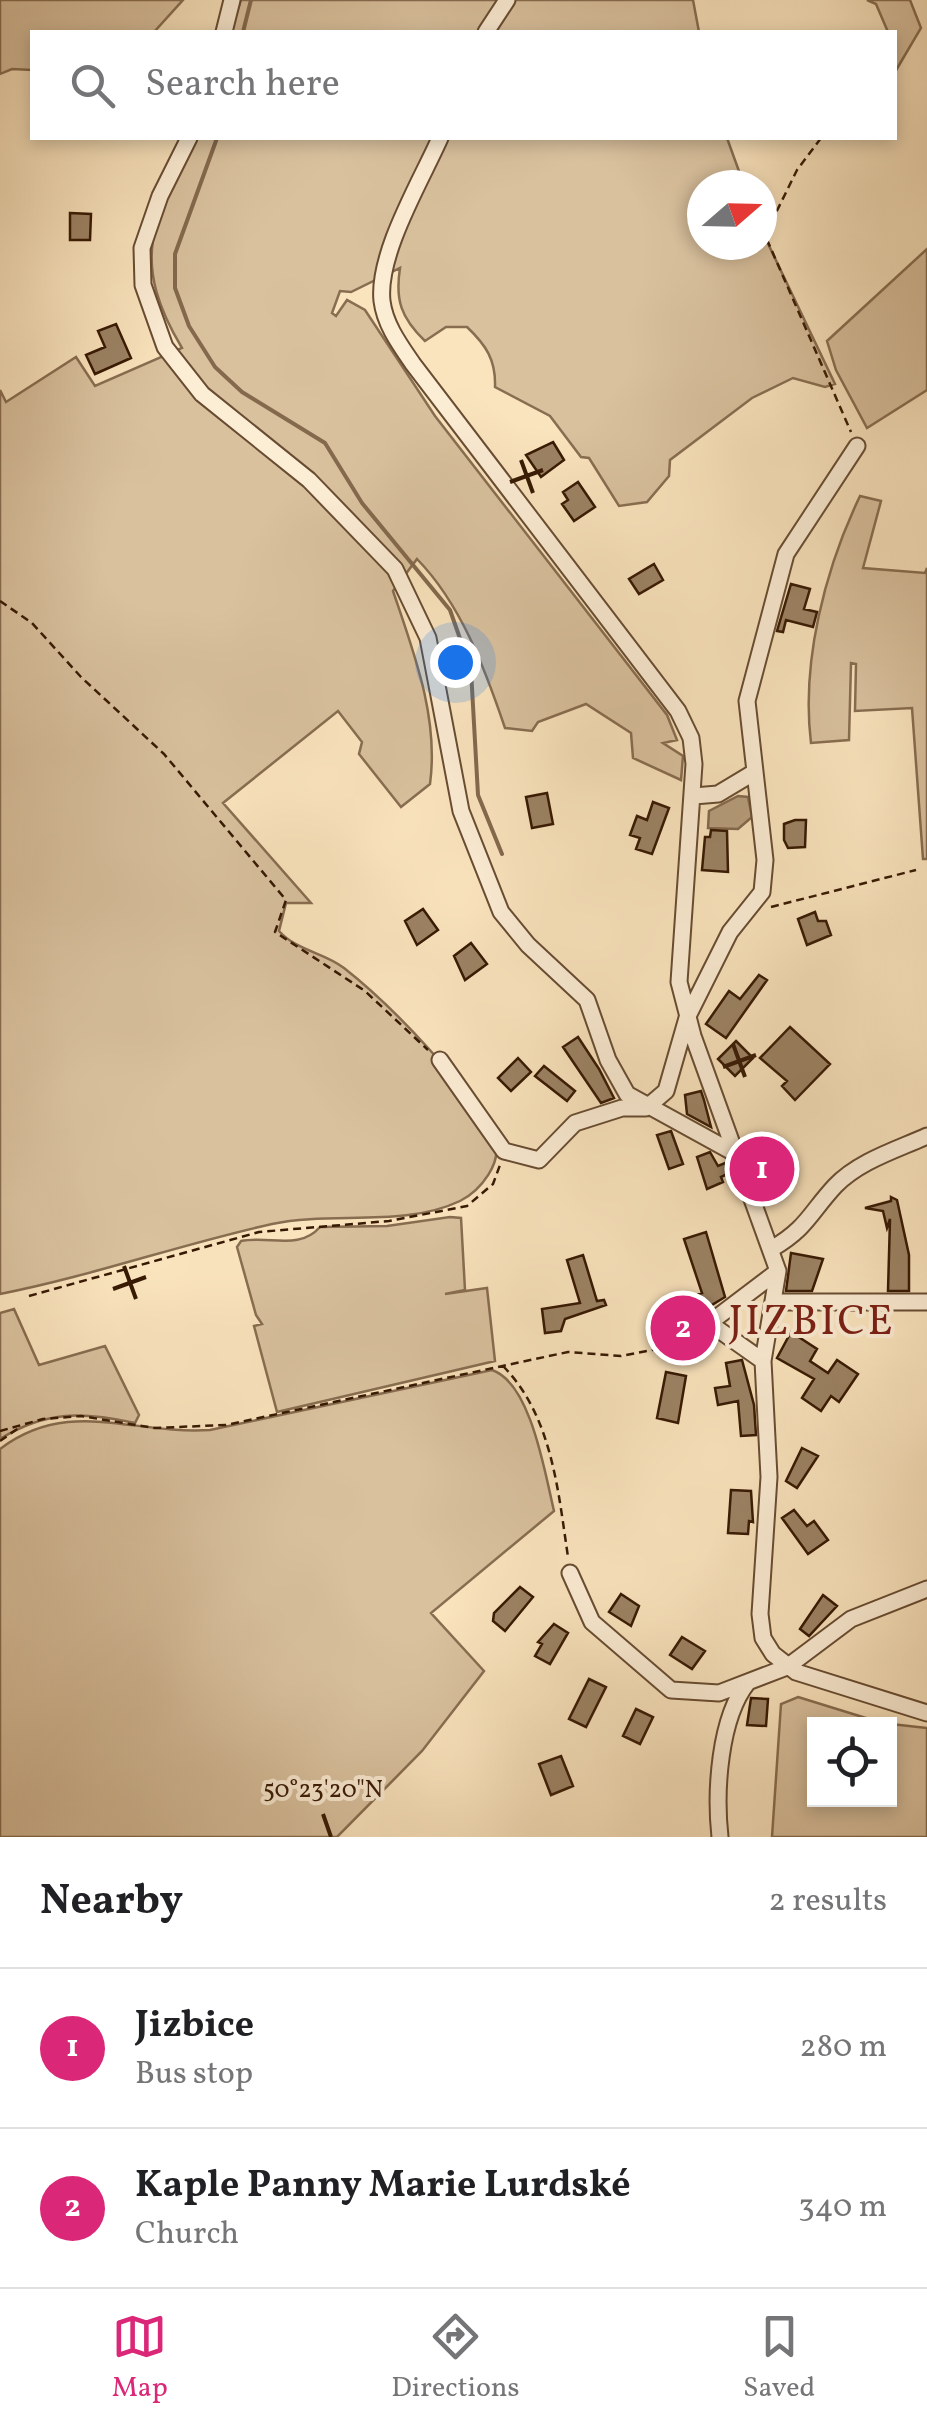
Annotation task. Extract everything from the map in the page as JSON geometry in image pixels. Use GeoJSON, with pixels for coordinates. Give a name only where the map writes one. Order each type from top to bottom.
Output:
{"type":"FeatureCollection","features":[{"type":"Feature","properties":{"kind":"street"},"geometry":{"type":"LineString","coordinates":[[224,30],[232,0]]}},
{"type":"Feature","properties":{"kind":"street"},"geometry":{"type":"LineString","coordinates":[[487,30],[507,0]]}},
{"type":"Feature","properties":{"kind":"street"},"geometry":{"type":"LineString","coordinates":[[188,140],[160,196],[142,248],[144,285],[165,347],[202,394],[323,493],[403,581],[428,638],[461,811],[501,912],[528,945],[588,1000],[608,1060],[628,1094],[646,1108],[736,1154]]}},
{"type":"Feature","properties":{"kind":"street"},"geometry":{"type":"LineString","coordinates":[[439,140],[386,264],[382,290],[388,323],[413,364],[678,710],[693,747],[694,796],[679,943],[679,982],[688,1018],[773,1248],[778,1272],[763,1361],[770,1477],[760,1621],[768,1647],[787,1666],[846,1692],[927,1713]]}},
{"type":"Feature","properties":{"kind":"street"},"geometry":{"type":"LineString","coordinates":[[440,1060],[504,1151],[540,1160],[575,1123],[622,1108],[646,1108],[666,1090],[688,1018],[730,932],[762,892],[765,860],[748,700],[770,603],[786,554],[856,446]]}},
{"type":"Feature","properties":{"kind":"street"},"geometry":{"type":"LineString","coordinates":[[694,796],[718,794],[753,773]]}},
{"type":"Feature","properties":{"kind":"street"},"geometry":{"type":"LineString","coordinates":[[773,1248],[802,1231],[837,1184],[869,1161],[927,1136]]}},
{"type":"Feature","properties":{"kind":"street"},"geometry":{"type":"LineString","coordinates":[[683,1343],[778,1272]]}},
{"type":"Feature","properties":{"kind":"street"},"geometry":{"type":"LineString","coordinates":[[773,1302],[927,1302]]}},
{"type":"Feature","properties":{"kind":"street"},"geometry":{"type":"LineString","coordinates":[[712,1325],[763,1361]]}},
{"type":"Feature","properties":{"kind":"street"},"geometry":{"type":"LineString","coordinates":[[570,1573],[592,1622],[672,1690],[719,1692],[787,1666],[851,1619],[927,1588]]}},
{"type":"Feature","properties":{"kind":"street"},"geometry":{"type":"LineString","coordinates":[[720,1837],[724,1752],[734,1700],[751,1679]]}},
{"type":"Feature","properties":{"kind":"path"},"geometry":{"type":"LineString","coordinates":[[819,140],[796,170],[764,235],[856,446]]}},
{"type":"Feature","properties":{"kind":"path"},"geometry":{"type":"LineString","coordinates":[[0,601],[32,623],[81,677],[164,754],[247,849],[286,900],[274,932],[365,991],[440,1060]]}},
{"type":"Feature","properties":{"kind":"path"},"geometry":{"type":"LineString","coordinates":[[746,914],[916,870]]}},
{"type":"Feature","properties":{"kind":"path"},"geometry":{"type":"LineString","coordinates":[[29,1296],[260,1232],[388,1221],[467,1206],[494,1184],[504,1151]]}},
{"type":"Feature","properties":{"kind":"path"},"geometry":{"type":"LineString","coordinates":[[0,1431],[44,1418],[81,1416],[154,1428],[226,1425],[568,1352],[621,1356],[683,1343]]}},
{"type":"Feature","properties":{"kind":"path"},"geometry":{"type":"LineString","coordinates":[[502,1364],[528,1391],[547,1442],[570,1573]]}},
{"type":"Feature","properties":{"kind":"path"},"geometry":{"type":"LineString","coordinates":[[0,1441],[21,1426]]}},
{"type":"Feature","properties":{"kind":"shaded area"},"geometry":{"type":"Polygon","coordinates":[[[0,0],[183,0],[156,30],[30,30],[30,70],[12,69],[0,74],[0,0]]]}},
{"type":"Feature","properties":{"kind":"shaded area"},"geometry":{"type":"Polygon","coordinates":[[[241,0],[693,0],[699,30],[232,30],[241,0]]]}},
{"type":"Feature","properties":{"kind":"shaded area"},"geometry":{"type":"Polygon","coordinates":[[[867,0],[910,0],[921,28],[897,69],[897,30],[887,30],[876,4],[867,0]]]}},
{"type":"Feature","properties":{"kind":"shaded area"},"geometry":{"type":"Polygon","coordinates":[[[193,140],[728,140],[739,170],[687,170],[687,260],[776,260],[835,384],[825,387],[793,378],[752,398],[670,460],[669,476],[647,502],[619,506],[589,458],[581,457],[550,416],[495,387],[488,354],[467,327],[446,327],[425,341],[417,333],[402,308],[398,290],[400,268],[351,292],[340,291],[332,313],[336,316],[347,300],[365,310],[435,416],[667,715],[677,740],[663,743],[683,756],[681,780],[633,758],[631,733],[586,704],[538,722],[532,731],[505,728],[459,617],[417,559],[393,591],[428,710],[430,784],[401,807],[359,754],[362,742],[338,711],[223,803],[311,903],[286,903],[279,931],[294,943],[336,963],[363,984],[406,1024],[467,1095],[494,1139],[496,1157],[488,1175],[468,1196],[438,1209],[391,1217],[272,1224],[0,1294],[0,390],[6,402],[76,357],[95,386],[182,348],[156,290],[152,265],[158,218],[193,140]]]}},
{"type":"Feature","properties":{"kind":"shaded area"},"geometry":{"type":"Polygon","coordinates":[[[927,249],[927,390],[867,428],[836,370],[827,341],[927,249]]]}},
{"type":"Feature","properties":{"kind":"shaded area"},"geometry":{"type":"Polygon","coordinates":[[[860,496],[881,501],[863,568],[925,573],[927,568],[927,859],[923,859],[912,708],[855,711],[856,664],[851,663],[849,740],[811,743],[810,681],[819,616],[836,554],[860,496]]]}},
{"type":"Feature","properties":{"kind":"shaded area"},"geometry":{"type":"Polygon","coordinates":[[[738,796],[748,797],[752,817],[738,829],[708,828],[709,811],[738,796]]]}},
{"type":"Feature","properties":{"kind":"shaded area"},"geometry":{"type":"Polygon","coordinates":[[[461,1218],[465,1290],[445,1294],[487,1288],[495,1361],[277,1412],[254,1326],[262,1324],[237,1247],[241,1241],[293,1240],[320,1227],[387,1226],[461,1218]]]}},
{"type":"Feature","properties":{"kind":"shaded area"},"geometry":{"type":"Polygon","coordinates":[[[14,1309],[39,1365],[105,1346],[139,1415],[135,1423],[66,1416],[34,1423],[0,1439],[0,1313],[14,1309]]]}},
{"type":"Feature","properties":{"kind":"shaded area"},"geometry":{"type":"Polygon","coordinates":[[[492,1370],[517,1392],[526,1411],[554,1511],[431,1613],[484,1671],[422,1751],[337,1837],[0,1837],[0,1449],[26,1433],[51,1425],[76,1421],[210,1430],[492,1370]]]}},
{"type":"Feature","properties":{"kind":"shaded area"},"geometry":{"type":"Polygon","coordinates":[[[798,1697],[863,1717],[807,1717],[807,1807],[897,1807],[897,1725],[927,1728],[927,1837],[772,1837],[781,1704],[798,1697]]]}},
{"type":"Feature","properties":{"kind":"building"},"geometry":{"type":"Polygon","coordinates":[[[70,213],[91,214],[90,240],[70,240],[70,213]]]}},
{"type":"Feature","properties":{"kind":"building"},"geometry":{"type":"Polygon","coordinates":[[[116,324],[131,358],[95,374],[86,355],[105,347],[98,331],[116,324]]]}},
{"type":"Feature","properties":{"kind":"building"},"geometry":{"type":"Polygon","coordinates":[[[553,442],[564,460],[541,477],[526,455],[553,442]]]}},
{"type":"Feature","properties":{"kind":"building"},"geometry":{"type":"Polygon","coordinates":[[[578,482],[595,507],[574,521],[562,504],[568,500],[563,492],[578,482]]]}},
{"type":"Feature","properties":{"kind":"building"},"geometry":{"type":"Polygon","coordinates":[[[654,564],[663,580],[639,594],[629,579],[654,564]]]}},
{"type":"Feature","properties":{"kind":"building"},"geometry":{"type":"Polygon","coordinates":[[[791,584],[810,589],[804,609],[817,612],[813,627],[786,620],[783,632],[777,631],[791,584]]]}},
{"type":"Feature","properties":{"kind":"building"},"geometry":{"type":"Polygon","coordinates":[[[547,793],[553,824],[532,828],[526,797],[547,793]]]}},
{"type":"Feature","properties":{"kind":"building"},"geometry":{"type":"Polygon","coordinates":[[[653,802],[669,808],[652,854],[636,849],[640,838],[630,835],[637,816],[647,820],[653,802]]]}},
{"type":"Feature","properties":{"kind":"building"},"geometry":{"type":"Polygon","coordinates":[[[806,820],[805,847],[788,848],[784,824],[806,820]]]}},
{"type":"Feature","properties":{"kind":"building"},"geometry":{"type":"Polygon","coordinates":[[[711,830],[727,831],[728,872],[702,870],[705,837],[710,837],[711,830]]]}},
{"type":"Feature","properties":{"kind":"building"},"geometry":{"type":"Polygon","coordinates":[[[423,909],[438,930],[417,945],[405,921],[423,909]]]}},
{"type":"Feature","properties":{"kind":"building"},"geometry":{"type":"Polygon","coordinates":[[[815,912],[818,921],[826,921],[831,935],[807,945],[798,919],[815,912]]]}},
{"type":"Feature","properties":{"kind":"building"},"geometry":{"type":"Polygon","coordinates":[[[471,943],[487,964],[465,980],[454,956],[471,943]]]}},
{"type":"Feature","properties":{"kind":"building"},"geometry":{"type":"Polygon","coordinates":[[[759,975],[767,980],[726,1038],[706,1024],[729,991],[740,999],[759,975]]]}},
{"type":"Feature","properties":{"kind":"building"},"geometry":{"type":"Polygon","coordinates":[[[790,1027],[830,1064],[795,1100],[782,1086],[787,1081],[760,1058],[790,1027]]]}},
{"type":"Feature","properties":{"kind":"building"},"geometry":{"type":"Polygon","coordinates":[[[578,1037],[614,1098],[601,1103],[563,1047],[578,1037]]]}},
{"type":"Feature","properties":{"kind":"building"},"geometry":{"type":"Polygon","coordinates":[[[736,1041],[753,1058],[735,1076],[718,1059],[736,1041]]]}},
{"type":"Feature","properties":{"kind":"building"},"geometry":{"type":"Polygon","coordinates":[[[518,1058],[531,1072],[511,1091],[498,1078],[518,1058]]]}},
{"type":"Feature","properties":{"kind":"building"},"geometry":{"type":"Polygon","coordinates":[[[544,1066],[575,1091],[567,1101],[535,1076],[544,1066]]]}},
{"type":"Feature","properties":{"kind":"building"},"geometry":{"type":"Polygon","coordinates":[[[701,1091],[711,1127],[687,1114],[685,1095],[701,1091]]]}},
{"type":"Feature","properties":{"kind":"building"},"geometry":{"type":"Polygon","coordinates":[[[671,1131],[683,1164],[669,1169],[657,1135],[671,1131]]]}},
{"type":"Feature","properties":{"kind":"building"},"geometry":{"type":"Polygon","coordinates":[[[710,1152],[718,1166],[725,1163],[730,1173],[721,1177],[723,1182],[707,1189],[697,1157],[710,1152]]]}},
{"type":"Feature","properties":{"kind":"building"},"geometry":{"type":"Polygon","coordinates":[[[891,1197],[897,1200],[909,1255],[909,1291],[888,1291],[890,1219],[887,1228],[883,1211],[865,1208],[891,1201],[891,1197]]]}},
{"type":"Feature","properties":{"kind":"building"},"geometry":{"type":"Polygon","coordinates":[[[706,1232],[725,1297],[702,1311],[697,1294],[702,1293],[684,1239],[706,1232]]]}},
{"type":"Feature","properties":{"kind":"building"},"geometry":{"type":"Polygon","coordinates":[[[791,1253],[823,1259],[812,1291],[786,1291],[791,1253]]]}},
{"type":"Feature","properties":{"kind":"building"},"geometry":{"type":"Polygon","coordinates":[[[583,1255],[597,1301],[604,1300],[606,1305],[565,1319],[561,1331],[545,1333],[542,1309],[580,1303],[567,1260],[583,1255]]]}},
{"type":"Feature","properties":{"kind":"building"},"geometry":{"type":"Polygon","coordinates":[[[791,1332],[817,1349],[810,1361],[828,1373],[837,1360],[858,1374],[839,1402],[831,1396],[821,1411],[802,1398],[814,1379],[777,1358],[791,1332]]]}},
{"type":"Feature","properties":{"kind":"building"},"geometry":{"type":"Polygon","coordinates":[[[742,1360],[754,1405],[756,1435],[741,1436],[738,1401],[718,1405],[715,1388],[730,1386],[726,1363],[742,1360]]]}},
{"type":"Feature","properties":{"kind":"building"},"geometry":{"type":"Polygon","coordinates":[[[666,1372],[686,1376],[678,1423],[657,1418],[666,1372]]]}},
{"type":"Feature","properties":{"kind":"building"},"geometry":{"type":"Polygon","coordinates":[[[802,1448],[818,1456],[797,1488],[786,1481],[802,1448]]]}},
{"type":"Feature","properties":{"kind":"building"},"geometry":{"type":"Polygon","coordinates":[[[731,1490],[751,1491],[753,1522],[749,1521],[748,1534],[728,1533],[731,1490]]]}},
{"type":"Feature","properties":{"kind":"building"},"geometry":{"type":"Polygon","coordinates":[[[794,1510],[807,1526],[814,1521],[828,1540],[808,1554],[782,1518],[794,1510]]]}},
{"type":"Feature","properties":{"kind":"building"},"geometry":{"type":"Polygon","coordinates":[[[520,1587],[533,1597],[505,1631],[493,1621],[494,1613],[520,1587]]]}},
{"type":"Feature","properties":{"kind":"building"},"geometry":{"type":"Polygon","coordinates":[[[621,1594],[639,1606],[631,1626],[609,1612],[621,1594]]]}},
{"type":"Feature","properties":{"kind":"building"},"geometry":{"type":"Polygon","coordinates":[[[823,1595],[837,1606],[809,1636],[800,1629],[823,1595]]]}},
{"type":"Feature","properties":{"kind":"building"},"geometry":{"type":"Polygon","coordinates":[[[554,1624],[568,1633],[550,1664],[535,1656],[542,1644],[538,1642],[554,1624]]]}},
{"type":"Feature","properties":{"kind":"building"},"geometry":{"type":"Polygon","coordinates":[[[682,1637],[705,1651],[692,1669],[670,1655],[682,1637]]]}},
{"type":"Feature","properties":{"kind":"building"},"geometry":{"type":"Polygon","coordinates":[[[589,1679],[606,1687],[586,1727],[569,1719],[589,1679]]]}},
{"type":"Feature","properties":{"kind":"building"},"geometry":{"type":"Polygon","coordinates":[[[751,1698],[768,1699],[766,1726],[747,1725],[751,1698]]]}},
{"type":"Feature","properties":{"kind":"building"},"geometry":{"type":"Polygon","coordinates":[[[636,1709],[653,1717],[640,1744],[623,1736],[636,1709]]]}},
{"type":"Feature","properties":{"kind":"building"},"geometry":{"type":"Polygon","coordinates":[[[561,1756],[573,1786],[551,1795],[539,1764],[561,1756]]]}},
{"type":"Feature","properties":{"kind":"waterway"},"geometry":{"type":"LineString","coordinates":[[244,30],[251,0]]}},
{"type":"Feature","properties":{"kind":"waterway"},"geometry":{"type":"LineString","coordinates":[[216,140],[175,254],[175,288],[189,326],[215,367],[242,392],[325,443],[362,503],[450,610],[471,670],[478,795],[502,854]]}},
{"type":"Feature","properties":{"kind":"place","name":"Jizbice"},"geometry":{"type":"Point","coordinates":[762,1169]}},
{"type":"Feature","properties":{"kind":"place","name":"Kaple Panny Marie Lurdské"},"geometry":{"type":"Point","coordinates":[683,1328]}},
{"type":"Feature","properties":{"kind":"district","name":"JIZBICE"},"geometry":{"type":"Point","coordinates":[812,1323]}}]}
